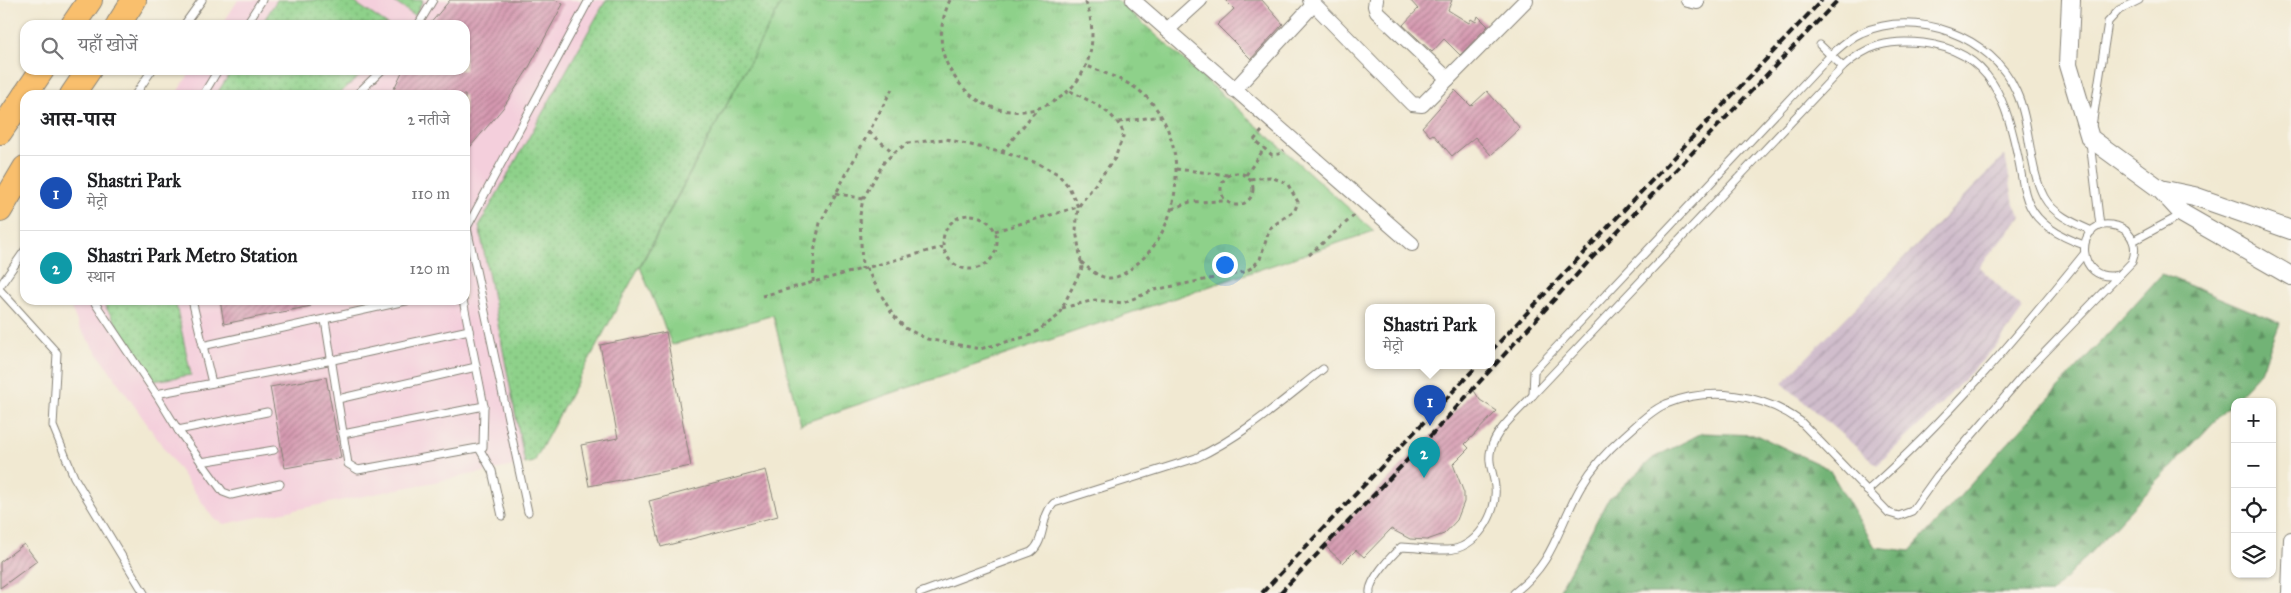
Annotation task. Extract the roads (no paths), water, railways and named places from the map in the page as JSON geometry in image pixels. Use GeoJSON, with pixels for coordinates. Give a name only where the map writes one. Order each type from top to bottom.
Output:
{"type":"FeatureCollection","features":[{"type":"Feature","properties":{"kind":"highway"},"geometry":{"type":"LineString","coordinates":[[76,20],[90,0]]}},
{"type":"Feature","properties":{"kind":"highway"},"geometry":{"type":"LineString","coordinates":[[121,20],[134,0]]}},
{"type":"Feature","properties":{"kind":"highway"},"geometry":{"type":"LineString","coordinates":[[28,90],[39,75]]}},
{"type":"Feature","properties":{"kind":"highway"},"geometry":{"type":"LineString","coordinates":[[75,90],[86,75]]}},
{"type":"Feature","properties":{"kind":"highway"},"geometry":{"type":"LineString","coordinates":[[0,132],[20,102]]}},
{"type":"Feature","properties":{"kind":"highway"},"geometry":{"type":"LineString","coordinates":[[0,197],[20,174]]}},
{"type":"Feature","properties":{"kind":"highway"},"geometry":{"type":"LineString","coordinates":[[0,210],[20,175]]}},
{"type":"Feature","properties":{"kind":"street"},"geometry":{"type":"LineString","coordinates":[[1133,0],[1234,90],[1368,203],[1412,244]]}},
{"type":"Feature","properties":{"kind":"street"},"geometry":{"type":"LineString","coordinates":[[1167,30],[1200,0]]}},
{"type":"Feature","properties":{"kind":"street"},"geometry":{"type":"LineString","coordinates":[[1376,0],[1375,6],[1378,12],[1448,79]]}},
{"type":"Feature","properties":{"kind":"street"},"geometry":{"type":"LineString","coordinates":[[1234,90],[1312,2],[1412,104],[1422,105],[1526,0]]}},
{"type":"Feature","properties":{"kind":"street"},"geometry":{"type":"LineString","coordinates":[[2071,0],[2068,65],[2090,138],[2160,189],[2183,214],[2291,276]]}},
{"type":"Feature","properties":{"kind":"street"},"geometry":{"type":"LineString","coordinates":[[2160,189],[2194,196],[2291,230]]}},
{"type":"Feature","properties":{"kind":"street"},"geometry":{"type":"LineString","coordinates":[[2289,593],[2291,539]]}},
{"type":"Feature","properties":{"kind":"lane"},"geometry":{"type":"LineString","coordinates":[[188,20],[202,0]]}},
{"type":"Feature","properties":{"kind":"lane"},"geometry":{"type":"LineString","coordinates":[[249,20],[262,0]]}},
{"type":"Feature","properties":{"kind":"lane"},"geometry":{"type":"LineString","coordinates":[[421,20],[433,0]]}},
{"type":"Feature","properties":{"kind":"lane"},"geometry":{"type":"LineString","coordinates":[[470,223],[589,0]]}},
{"type":"Feature","properties":{"kind":"lane"},"geometry":{"type":"LineString","coordinates":[[2100,226],[2090,138],[2108,22],[2119,10],[2139,0]]}},
{"type":"Feature","properties":{"kind":"lane"},"geometry":{"type":"LineString","coordinates":[[1533,396],[1534,371],[1831,55],[1848,40],[1862,32],[1905,24],[1939,29],[1971,41],[1996,61],[2015,88],[2021,103],[2037,177],[2045,199],[2066,220],[2092,231]]}},
{"type":"Feature","properties":{"kind":"lane"},"geometry":{"type":"LineString","coordinates":[[1368,592],[1392,555],[1401,547],[1448,550],[1468,542],[1483,530],[1493,509],[1495,488],[1489,457],[1495,439],[1533,396],[1843,67],[1868,48],[1896,42],[1937,45],[1959,54],[1972,62],[1987,76],[2004,102],[2010,118],[2030,207],[2060,237],[2084,245]]}},
{"type":"Feature","properties":{"kind":"lane"},"geometry":{"type":"LineString","coordinates":[[1820,45],[1843,67]]}},
{"type":"Feature","properties":{"kind":"lane"},"geometry":{"type":"LineString","coordinates":[[138,90],[149,75]]}},
{"type":"Feature","properties":{"kind":"lane"},"geometry":{"type":"LineString","coordinates":[[206,90],[215,75]]}},
{"type":"Feature","properties":{"kind":"lane"},"geometry":{"type":"LineString","coordinates":[[361,90],[377,75]]}},
{"type":"Feature","properties":{"kind":"lane"},"geometry":{"type":"LineString","coordinates":[[2133,241],[2183,214]]}},
{"type":"Feature","properties":{"kind":"lane"},"geometry":{"type":"LineString","coordinates":[[1514,593],[1531,580],[1550,554],[1574,501],[1603,455],[1648,415],[1665,405],[1682,399],[1730,394],[1781,409],[1800,421],[1889,513],[1899,516],[1912,511],[1937,476],[2026,372],[2132,262],[2134,255],[2133,241],[2124,229],[2116,226],[2100,226],[2092,231],[2084,245],[2084,254],[2091,268],[2098,273],[2112,277],[2119,275]]}},
{"type":"Feature","properties":{"kind":"lane"},"geometry":{"type":"LineString","coordinates":[[470,248],[528,512]]}},
{"type":"Feature","properties":{"kind":"lane"},"geometry":{"type":"LineString","coordinates":[[1867,491],[1940,421],[2032,317],[2084,254]]}},
{"type":"Feature","properties":{"kind":"lane"},"geometry":{"type":"LineString","coordinates":[[0,286],[20,257]]}},
{"type":"Feature","properties":{"kind":"lane"},"geometry":{"type":"LineString","coordinates":[[0,290],[56,353],[53,426],[74,477],[144,593]]}},
{"type":"Feature","properties":{"kind":"lane"},"geometry":{"type":"LineString","coordinates":[[96,305],[178,430],[220,489],[227,494],[280,484]]}},
{"type":"Feature","properties":{"kind":"lane"},"geometry":{"type":"LineString","coordinates":[[193,305],[212,383]]}},
{"type":"Feature","properties":{"kind":"lane"},"geometry":{"type":"LineString","coordinates":[[369,305],[370,309]]}},
{"type":"Feature","properties":{"kind":"lane"},"geometry":{"type":"LineString","coordinates":[[202,346],[388,305]]}},
{"type":"Feature","properties":{"kind":"lane"},"geometry":{"type":"LineString","coordinates":[[325,320],[333,360],[348,464],[354,470],[483,446],[485,440],[484,406],[464,305]]}},
{"type":"Feature","properties":{"kind":"lane"},"geometry":{"type":"LineString","coordinates":[[156,394],[333,360],[469,330]]}},
{"type":"Feature","properties":{"kind":"lane"},"geometry":{"type":"LineString","coordinates":[[338,399],[476,367]]}},
{"type":"Feature","properties":{"kind":"lane"},"geometry":{"type":"LineString","coordinates":[[920,593],[1031,552],[1037,547],[1045,516],[1054,503],[1196,458],[1236,437],[1323,369]]}},
{"type":"Feature","properties":{"kind":"lane"},"geometry":{"type":"LineString","coordinates":[[343,434],[484,406]]}},
{"type":"Feature","properties":{"kind":"lane"},"geometry":{"type":"LineString","coordinates":[[178,430],[267,412]]}},
{"type":"Feature","properties":{"kind":"lane"},"geometry":{"type":"LineString","coordinates":[[479,448],[492,471],[502,516]]}},
{"type":"Feature","properties":{"kind":"lane"},"geometry":{"type":"LineString","coordinates":[[201,462],[274,450]]}},
{"type":"Feature","properties":{"kind":"railway"},"geometry":{"type":"LineString","coordinates":[[1495,347],[1822,0]]}},
{"type":"Feature","properties":{"kind":"railway"},"geometry":{"type":"LineString","coordinates":[[1495,365],[1590,260],[1838,0]]}},
{"type":"Feature","properties":{"kind":"railway"},"geometry":{"type":"LineString","coordinates":[[1262,593],[1474,369]]}},
{"type":"Feature","properties":{"kind":"railway"},"geometry":{"type":"LineString","coordinates":[[1280,593],[1435,431],[1491,369]]}},
{"type":"Feature","properties":{"kind":"place","name":"Shastri Park"},"geometry":{"type":"Point","coordinates":[1430,426]}},
{"type":"Feature","properties":{"kind":"place","name":"Shastri Park Metro Station"},"geometry":{"type":"Point","coordinates":[1424,478]}}]}
